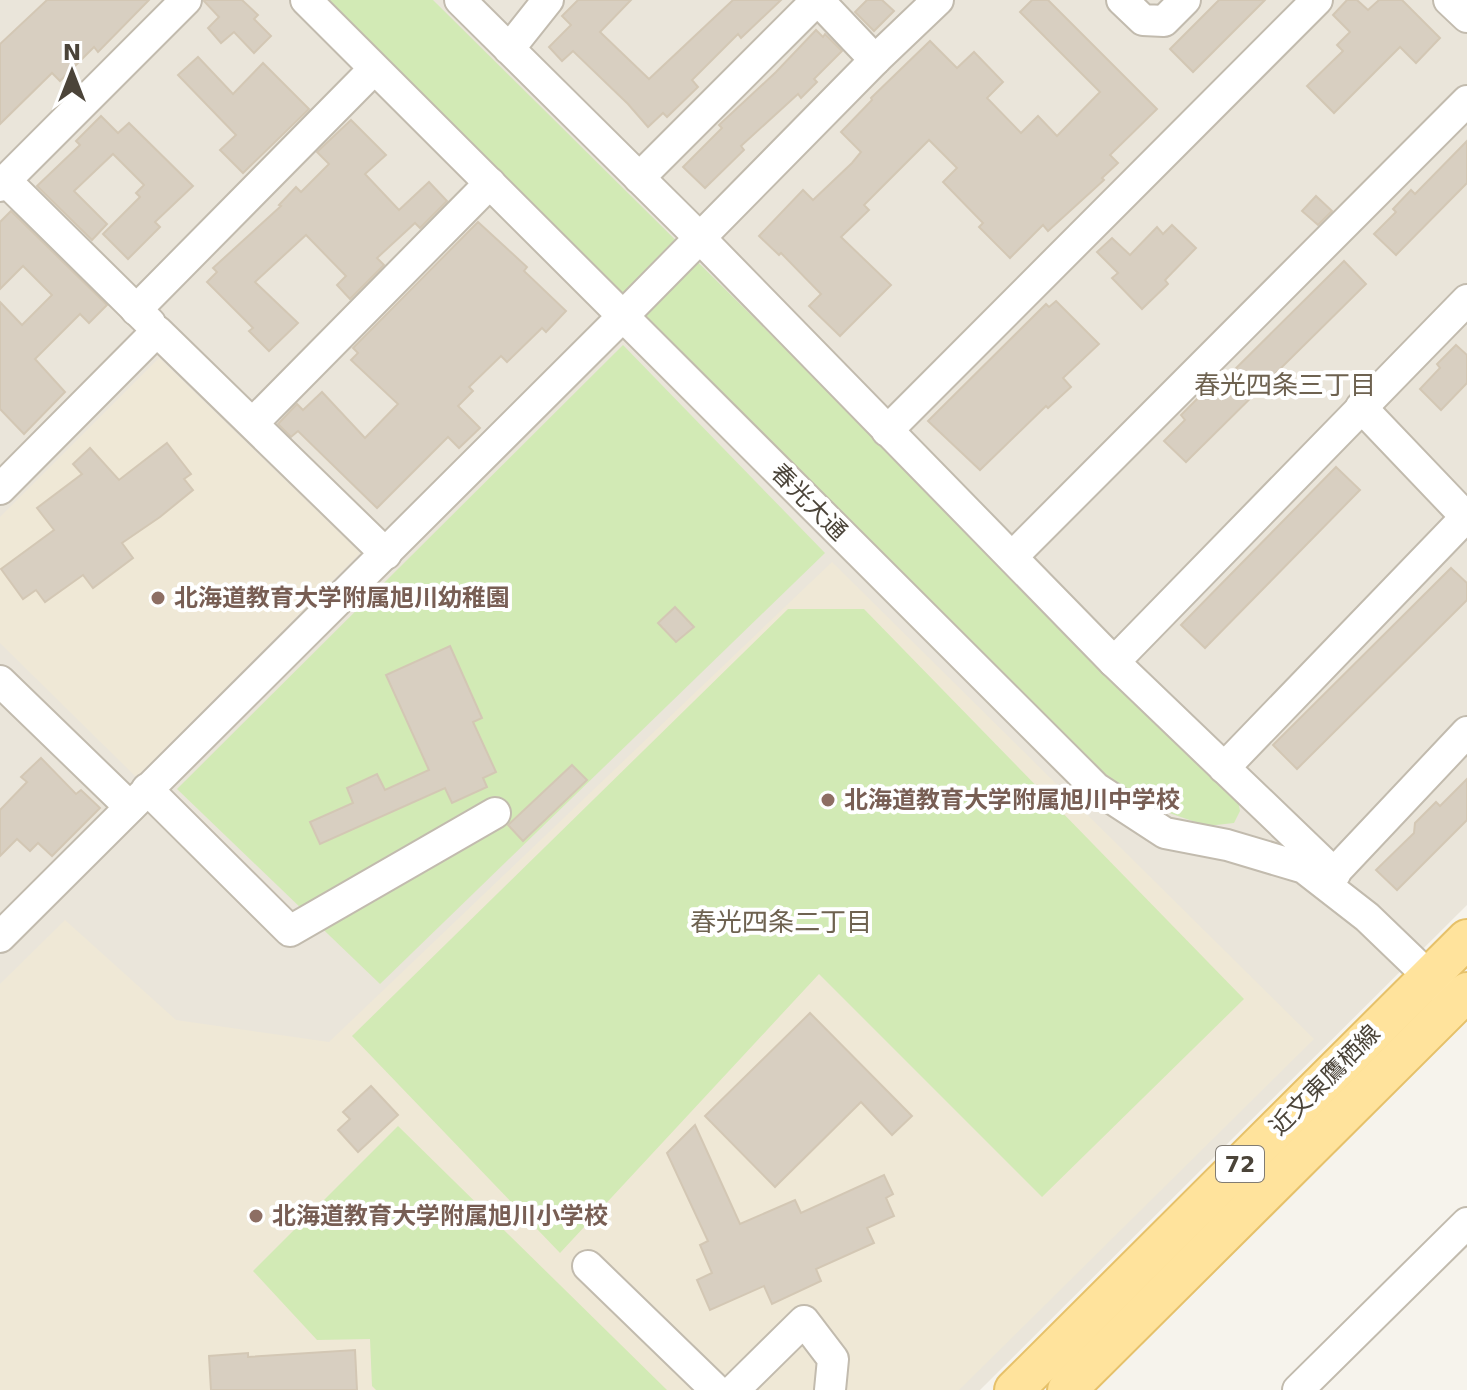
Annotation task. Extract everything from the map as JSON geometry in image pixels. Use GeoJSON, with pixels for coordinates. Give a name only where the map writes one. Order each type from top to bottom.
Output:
{"type":"FeatureCollection","features":[{"type":"Feature","properties":{"kind":"main road","name":"近文東鷹栖線"},"geometry":{"type":"LineString","coordinates":[[1014,1390],[1467,939]]}},
{"type":"Feature","properties":{"kind":"main road","name":"近文東鷹栖線"},"geometry":{"type":"LineString","coordinates":[[1067,1390],[1462,998]]}},
{"type":"Feature","properties":{"kind":"street"},"geometry":{"type":"LineString","coordinates":[[186,0],[3,183],[386,554]]}},
{"type":"Feature","properties":{"kind":"street","name":"春光大通"},"geometry":{"type":"LineString","coordinates":[[306,0],[1096,788],[1165,833],[1227,845],[1304,868],[1367,917],[1430,976],[1462,998]]}},
{"type":"Feature","properties":{"kind":"street","name":"春光大通"},"geometry":{"type":"LineString","coordinates":[[460,0],[700,238],[1114,662],[1334,873],[1367,917]]}},
{"type":"Feature","properties":{"kind":"street"},"geometry":{"type":"LineString","coordinates":[[509,49],[548,0]]}},
{"type":"Feature","properties":{"kind":"street"},"geometry":{"type":"LineString","coordinates":[[639,178],[817,0],[875,60]]}},
{"type":"Feature","properties":{"kind":"street"},"geometry":{"type":"LineString","coordinates":[[0,937],[938,0]]}},
{"type":"Feature","properties":{"kind":"street"},"geometry":{"type":"LineString","coordinates":[[1122,0],[1143,20],[1164,21],[1185,0]]}},
{"type":"Feature","properties":{"kind":"street"},"geometry":{"type":"LineString","coordinates":[[887,431],[1317,0]]}},
{"type":"Feature","properties":{"kind":"street"},"geometry":{"type":"LineString","coordinates":[[1449,0],[1467,17]]}},
{"type":"Feature","properties":{"kind":"street"},"geometry":{"type":"LineString","coordinates":[[0,489],[146,320],[374,69]]}},
{"type":"Feature","properties":{"kind":"street"},"geometry":{"type":"LineString","coordinates":[[1012,557],[1467,101]]}},
{"type":"Feature","properties":{"kind":"street"},"geometry":{"type":"LineString","coordinates":[[253,423],[490,183]]}},
{"type":"Feature","properties":{"kind":"street"},"geometry":{"type":"LineString","coordinates":[[1114,662],[1467,300]]}},
{"type":"Feature","properties":{"kind":"street"},"geometry":{"type":"LineString","coordinates":[[1224,768],[1467,517],[1361,407]]}},
{"type":"Feature","properties":{"kind":"street"},"geometry":{"type":"LineString","coordinates":[[0,681],[290,931],[495,813]]}},
{"type":"Feature","properties":{"kind":"street"},"geometry":{"type":"LineString","coordinates":[[1334,873],[1467,732]]}},
{"type":"Feature","properties":{"kind":"street"},"geometry":{"type":"LineString","coordinates":[[1227,845],[1245,829],[1250,813],[1246,790]]}},
{"type":"Feature","properties":{"kind":"street"},"geometry":{"type":"LineString","coordinates":[[1298,1390],[1467,1223]]}},
{"type":"Feature","properties":{"kind":"street"},"geometry":{"type":"LineString","coordinates":[[588,1266],[716,1390]]}},
{"type":"Feature","properties":{"kind":"street"},"geometry":{"type":"LineString","coordinates":[[734,1390],[804,1321],[833,1359],[830,1390]]}},
{"type":"Feature","properties":{"kind":"shaded area"},"geometry":{"type":"Polygon","coordinates":[[[0,0],[1467,0],[1467,905],[980,1390],[0,1390],[0,0]]]}},
{"type":"Feature","properties":{"kind":"shaded area","name":"北海道教育大学附属旭川幼稚園"},"geometry":{"type":"Polygon","coordinates":[[[159,358],[360,553],[136,777],[0,643],[0,517],[159,358]]]}},
{"type":"Feature","properties":{"kind":"shaded area","name":"北海道教育大学附属旭川中学校"},"geometry":{"type":"Polygon","coordinates":[[[832,562],[1314,1039],[959,1390],[0,1390],[0,984],[65,920],[176,1020],[329,1042],[832,562]]]}},
{"type":"Feature","properties":{"kind":"green space"},"geometry":{"type":"Polygon","coordinates":[[[323,0],[433,0],[1237,796],[1240,811],[1234,823],[1207,826],[1146,805],[1090,766],[323,0]]]}},
{"type":"Feature","properties":{"kind":"green space"},"geometry":{"type":"Polygon","coordinates":[[[623,345],[825,553],[380,984],[177,789],[623,345]]]}},
{"type":"Feature","properties":{"kind":"green space","name":"北海道教育大学附属旭川中学校"},"geometry":{"type":"Polygon","coordinates":[[[788,609],[864,609],[1244,999],[1042,1197],[819,974],[560,1253],[352,1036],[788,609]]]}},
{"type":"Feature","properties":{"kind":"green space"},"geometry":{"type":"Polygon","coordinates":[[[398,1126],[667,1390],[376,1390],[372,1386],[370,1339],[317,1340],[253,1271],[398,1126]]]}},
{"type":"Feature","properties":{"kind":"building"},"geometry":{"type":"Polygon","coordinates":[[[47,0],[149,0],[98,52],[94,47],[60,81],[52,73],[0,124],[0,44],[47,0]]]}},
{"type":"Feature","properties":{"kind":"building"},"geometry":{"type":"Polygon","coordinates":[[[203,0],[242,0],[258,15],[254,19],[271,36],[254,53],[234,32],[221,43],[208,28],[219,17],[203,0]]]}},
{"type":"Feature","properties":{"kind":"building"},"geometry":{"type":"Polygon","coordinates":[[[578,0],[631,0],[600,32],[649,79],[733,0],[781,0],[741,38],[738,34],[692,80],[698,87],[667,117],[663,113],[648,127],[573,51],[562,61],[549,47],[571,25],[562,16],[578,0]]]}},
{"type":"Feature","properties":{"kind":"building"},"geometry":{"type":"Polygon","coordinates":[[[867,0],[882,0],[894,11],[874,31],[855,12],[867,0]]]}},
{"type":"Feature","properties":{"kind":"building"},"geometry":{"type":"Polygon","coordinates":[[[1032,0],[1048,0],[1157,109],[1110,155],[1118,163],[1102,178],[1104,180],[1048,231],[1043,225],[1010,258],[979,227],[983,223],[943,182],[957,168],[929,140],[864,205],[869,210],[841,237],[891,285],[840,336],[809,306],[821,294],[781,253],[779,255],[759,236],[803,190],[813,200],[852,163],[861,152],[841,132],[930,41],[957,68],[974,52],[1003,82],[987,98],[1021,133],[1038,116],[1057,136],[1100,92],[1020,12],[1032,0]]]}},
{"type":"Feature","properties":{"kind":"building"},"geometry":{"type":"Polygon","coordinates":[[[1219,0],[1265,0],[1193,72],[1170,49],[1219,0]]]}},
{"type":"Feature","properties":{"kind":"building"},"geometry":{"type":"Polygon","coordinates":[[[1347,0],[1357,0],[1368,10],[1379,0],[1402,0],[1440,38],[1416,63],[1400,47],[1334,113],[1307,86],[1343,51],[1337,45],[1350,32],[1333,15],[1347,0]]]}},
{"type":"Feature","properties":{"kind":"building"},"geometry":{"type":"Polygon","coordinates":[[[816,30],[823,37],[825,34],[842,51],[814,79],[817,82],[801,98],[798,94],[741,146],[744,150],[705,188],[683,167],[722,128],[719,125],[816,30]]]}},
{"type":"Feature","properties":{"kind":"building"},"geometry":{"type":"Polygon","coordinates":[[[198,57],[233,94],[263,63],[309,109],[243,173],[220,150],[236,135],[178,75],[198,57]]]}},
{"type":"Feature","properties":{"kind":"building"},"geometry":{"type":"Polygon","coordinates":[[[101,116],[118,133],[129,123],[193,186],[155,222],[160,227],[128,259],[103,234],[140,197],[136,193],[144,185],[113,154],[74,191],[107,224],[92,240],[37,186],[80,145],[76,141],[101,116]]]}},
{"type":"Feature","properties":{"kind":"building"},"geometry":{"type":"Polygon","coordinates":[[[351,120],[386,155],[365,174],[399,210],[429,182],[447,201],[420,228],[415,223],[377,258],[384,265],[350,299],[337,285],[346,276],[306,235],[255,282],[298,323],[269,351],[249,331],[253,328],[207,282],[217,272],[213,268],[281,206],[296,187],[301,192],[329,164],[317,152],[351,120]]]}},
{"type":"Feature","properties":{"kind":"building"},"geometry":{"type":"Polygon","coordinates":[[[1467,141],[1467,183],[1396,255],[1374,234],[1396,212],[1393,209],[1411,190],[1415,194],[1467,141]]]}},
{"type":"Feature","properties":{"kind":"building"},"geometry":{"type":"Polygon","coordinates":[[[1316,196],[1332,211],[1318,225],[1302,211],[1316,196]]]}},
{"type":"Feature","properties":{"kind":"building"},"geometry":{"type":"Polygon","coordinates":[[[11,211],[107,305],[89,323],[80,314],[35,359],[65,392],[24,434],[0,409],[0,302],[22,325],[52,295],[23,266],[0,289],[0,222],[11,211]]]}},
{"type":"Feature","properties":{"kind":"building"},"geometry":{"type":"Polygon","coordinates":[[[478,222],[527,267],[524,271],[566,311],[546,332],[542,328],[507,362],[501,356],[469,387],[473,391],[458,406],[480,428],[459,448],[448,437],[377,508],[298,431],[291,437],[278,424],[297,404],[303,410],[322,392],[365,438],[398,404],[351,360],[358,353],[353,348],[478,222]]]}},
{"type":"Feature","properties":{"kind":"building"},"geometry":{"type":"Polygon","coordinates":[[[1172,225],[1196,248],[1165,280],[1168,284],[1142,309],[1112,278],[1118,273],[1097,252],[1112,238],[1130,255],[1157,227],[1163,234],[1172,225]]]}},
{"type":"Feature","properties":{"kind":"building"},"geometry":{"type":"Polygon","coordinates":[[[1344,261],[1366,284],[1186,462],[1164,441],[1185,420],[1181,415],[1204,392],[1208,396],[1344,261]]]}},
{"type":"Feature","properties":{"kind":"building"},"geometry":{"type":"Polygon","coordinates":[[[1056,301],[1099,344],[1063,378],[1071,387],[1048,408],[1046,406],[980,470],[928,421],[1046,304],[1049,307],[1056,301]]]}},
{"type":"Feature","properties":{"kind":"building"},"geometry":{"type":"Polygon","coordinates":[[[1456,345],[1467,355],[1467,383],[1441,410],[1420,389],[1440,368],[1437,364],[1456,345]]]}},
{"type":"Feature","properties":{"kind":"building"},"geometry":{"type":"Polygon","coordinates":[[[167,443],[191,474],[184,479],[193,490],[122,543],[133,558],[93,588],[83,575],[45,602],[36,590],[23,599],[1,569],[54,530],[37,508],[82,474],[73,464],[90,448],[119,480],[167,443]]]}},
{"type":"Feature","properties":{"kind":"building"},"geometry":{"type":"Polygon","coordinates":[[[1336,467],[1360,490],[1205,648],[1181,625],[1336,467]]]}},
{"type":"Feature","properties":{"kind":"building"},"geometry":{"type":"Polygon","coordinates":[[[1451,568],[1467,583],[1467,600],[1297,769],[1273,745],[1451,568]]]}},
{"type":"Feature","properties":{"kind":"building"},"geometry":{"type":"Polygon","coordinates":[[[675,607],[694,627],[676,642],[658,623],[675,607]]]}},
{"type":"Feature","properties":{"kind":"building"},"geometry":{"type":"Polygon","coordinates":[[[450,646],[482,718],[473,722],[496,772],[483,778],[487,787],[452,803],[445,788],[320,844],[310,822],[353,803],[347,788],[377,774],[385,790],[429,770],[386,675],[450,646]]]}},
{"type":"Feature","properties":{"kind":"building"},"geometry":{"type":"Polygon","coordinates":[[[41,758],[76,794],[81,790],[100,808],[52,856],[38,843],[30,851],[17,839],[0,856],[0,810],[27,782],[21,777],[41,758]]]}},
{"type":"Feature","properties":{"kind":"building"},"geometry":{"type":"Polygon","coordinates":[[[572,765],[587,780],[523,841],[508,825],[572,765]]]}},
{"type":"Feature","properties":{"kind":"building"},"geometry":{"type":"Polygon","coordinates":[[[1467,779],[1467,820],[1397,890],[1376,870],[1414,833],[1415,823],[1436,802],[1440,806],[1467,779]]]}},
{"type":"Feature","properties":{"kind":"building"},"geometry":{"type":"Polygon","coordinates":[[[810,1013],[912,1116],[892,1135],[861,1102],[775,1187],[705,1116],[810,1013]]]}},
{"type":"Feature","properties":{"kind":"building"},"geometry":{"type":"Polygon","coordinates":[[[371,1086],[398,1115],[358,1152],[338,1130],[350,1119],[343,1112],[371,1086]]]}},
{"type":"Feature","properties":{"kind":"building"},"geometry":{"type":"Polygon","coordinates":[[[695,1125],[740,1224],[795,1200],[801,1213],[884,1175],[893,1194],[886,1198],[894,1216],[867,1228],[874,1243],[816,1269],[821,1281],[772,1304],[764,1286],[710,1310],[697,1280],[712,1273],[700,1245],[708,1241],[667,1153],[695,1125]]]}},
{"type":"Feature","properties":{"kind":"building"},"geometry":{"type":"Polygon","coordinates":[[[355,1350],[357,1390],[211,1390],[209,1356],[248,1353],[248,1357],[355,1350]]]}},
{"type":"Feature","properties":{"kind":"place","name":"北海道教育大学附属旭川幼稚園"},"geometry":{"type":"Point","coordinates":[158,598]}},
{"type":"Feature","properties":{"kind":"place","name":"北海道教育大学附属旭川中学校"},"geometry":{"type":"Point","coordinates":[828,800]}},
{"type":"Feature","properties":{"kind":"place","name":"北海道教育大学附属旭川小学校"},"geometry":{"type":"Point","coordinates":[256,1216]}},
{"type":"Feature","properties":{"kind":"district","name":"春光四条三丁目"},"geometry":{"type":"Point","coordinates":[1285,385]}},
{"type":"Feature","properties":{"kind":"district","name":"春光四条二丁目"},"geometry":{"type":"Point","coordinates":[781,922]}}]}
